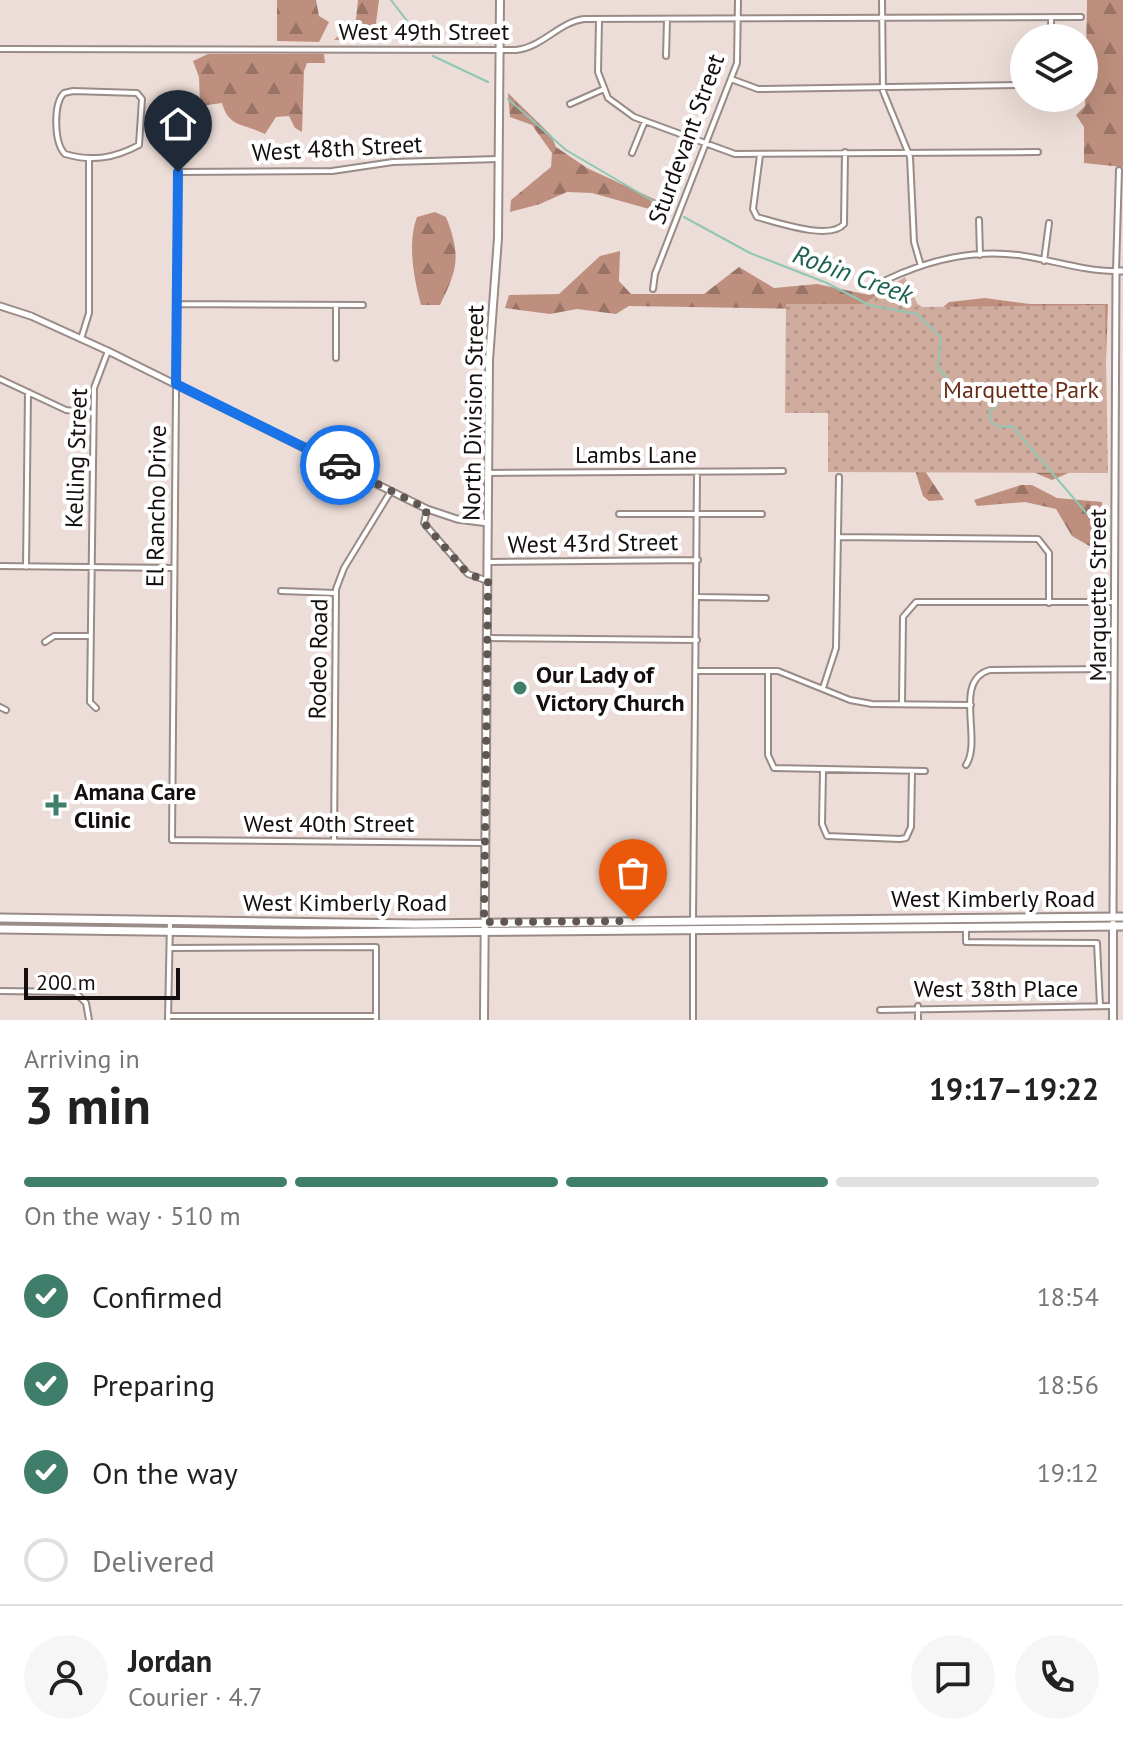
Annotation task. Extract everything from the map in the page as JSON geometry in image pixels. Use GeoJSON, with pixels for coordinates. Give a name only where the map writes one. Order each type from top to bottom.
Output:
{"type":"FeatureCollection","features":[{"type":"Feature","properties":{"kind":"main road","name":"North Division Street"},"geometry":{"type":"LineString","coordinates":[[484,1020],[489,360],[498,238],[500,0]]}},
{"type":"Feature","properties":{"kind":"main road","name":"West Kimberly Road"},"geometry":{"type":"LineString","coordinates":[[0,929],[170,932],[693,930],[966,927],[1113,921],[1123,917]]}},
{"type":"Feature","properties":{"kind":"main road","name":"West Kimberly Road"},"geometry":{"type":"LineString","coordinates":[[0,918],[484,922],[1113,921],[1123,926]]}},
{"type":"Feature","properties":{"kind":"main road","name":"Marquette Street"},"geometry":{"type":"LineString","coordinates":[[1113,921],[1113,1020]]}},
{"type":"Feature","properties":{"kind":"street","name":"Sturdevant Street"},"geometry":{"type":"LineString","coordinates":[[653,289],[655,274],[739,55],[738,0]]}},
{"type":"Feature","properties":{"kind":"street"},"geometry":{"type":"LineString","coordinates":[[882,0],[883,86],[909,152],[914,242],[921,266]]}},
{"type":"Feature","properties":{"kind":"street","name":"West 49th Street"},"geometry":{"type":"LineString","coordinates":[[0,49],[499,50],[527,49],[578,20],[1081,17]]}},
{"type":"Feature","properties":{"kind":"street"},"geometry":{"type":"LineString","coordinates":[[1051,18],[1051,24]]}},
{"type":"Feature","properties":{"kind":"street"},"geometry":{"type":"LineString","coordinates":[[599,20],[598,72],[604,89],[622,110],[735,154],[1038,152]]}},
{"type":"Feature","properties":{"kind":"street"},"geometry":{"type":"LineString","coordinates":[[666,56],[667,20]]}},
{"type":"Feature","properties":{"kind":"street"},"geometry":{"type":"LineString","coordinates":[[731,79],[758,89],[1010,85]]}},
{"type":"Feature","properties":{"kind":"street"},"geometry":{"type":"LineString","coordinates":[[570,104],[604,89]]}},
{"type":"Feature","properties":{"kind":"street"},"geometry":{"type":"LineString","coordinates":[[73,91],[137,93],[142,99],[139,145],[114,157],[89,159],[60,150],[59,97],[73,91]]}},
{"type":"Feature","properties":{"kind":"street"},"geometry":{"type":"LineString","coordinates":[[632,153],[645,121]]}},
{"type":"Feature","properties":{"kind":"street"},"geometry":{"type":"LineString","coordinates":[[760,155],[753,209],[757,217],[808,230],[842,228],[845,152]]}},
{"type":"Feature","properties":{"kind":"street"},"geometry":{"type":"LineString","coordinates":[[81,339],[89,313],[89,159]]}},
{"type":"Feature","properties":{"kind":"street","name":"West 48th Street"},"geometry":{"type":"LineString","coordinates":[[178,172],[332,171],[393,162],[499,159]]}},
{"type":"Feature","properties":{"kind":"street","name":"Marquette Street"},"geometry":{"type":"LineString","coordinates":[[1113,921],[1113,602],[1120,435],[1119,170]]}},
{"type":"Feature","properties":{"kind":"street","name":"El Rancho Drive"},"geometry":{"type":"LineString","coordinates":[[172,840],[178,172]]}},
{"type":"Feature","properties":{"kind":"street"},"geometry":{"type":"LineString","coordinates":[[979,220],[980,255]]}},
{"type":"Feature","properties":{"kind":"street"},"geometry":{"type":"LineString","coordinates":[[1044,261],[1049,223]]}},
{"type":"Feature","properties":{"kind":"street"},"geometry":{"type":"LineString","coordinates":[[886,280],[939,260],[980,255],[1023,255],[1085,270],[1120,271]]}},
{"type":"Feature","properties":{"kind":"street"},"geometry":{"type":"LineString","coordinates":[[177,304],[363,305]]}},
{"type":"Feature","properties":{"kind":"street"},"geometry":{"type":"LineString","coordinates":[[336,305],[336,358]]}},
{"type":"Feature","properties":{"kind":"street"},"geometry":{"type":"LineString","coordinates":[[0,306],[108,351],[427,509],[457,519],[488,523]]}},
{"type":"Feature","properties":{"kind":"street","name":"Kelling Street"},"geometry":{"type":"LineString","coordinates":[[96,708],[90,702],[93,413],[96,378],[108,351]]}},
{"type":"Feature","properties":{"kind":"street"},"geometry":{"type":"LineString","coordinates":[[0,379],[66,410],[93,413]]}},
{"type":"Feature","properties":{"kind":"street"},"geometry":{"type":"LineString","coordinates":[[26,567],[28,392]]}},
{"type":"Feature","properties":{"kind":"street","name":"Lambs Lane"},"geometry":{"type":"LineString","coordinates":[[489,473],[783,471]]}},
{"type":"Feature","properties":{"kind":"street"},"geometry":{"type":"LineString","coordinates":[[693,1020],[697,476]]}},
{"type":"Feature","properties":{"kind":"street"},"geometry":{"type":"LineString","coordinates":[[823,689],[836,648],[839,477]]}},
{"type":"Feature","properties":{"kind":"street","name":"Rodeo Road"},"geometry":{"type":"LineString","coordinates":[[334,842],[336,593],[344,568],[391,491]]}},
{"type":"Feature","properties":{"kind":"street"},"geometry":{"type":"LineString","coordinates":[[1115,500],[1123,500]]}},
{"type":"Feature","properties":{"kind":"street"},"geometry":{"type":"LineString","coordinates":[[427,509],[424,523],[429,529],[468,574],[488,581]]}},
{"type":"Feature","properties":{"kind":"street"},"geometry":{"type":"LineString","coordinates":[[619,514],[762,514]]}},
{"type":"Feature","properties":{"kind":"street"},"geometry":{"type":"LineString","coordinates":[[838,537],[1038,539],[1048,548],[1049,603]]}},
{"type":"Feature","properties":{"kind":"street","name":"West 43rd Street"},"geometry":{"type":"LineString","coordinates":[[489,562],[698,560]]}},
{"type":"Feature","properties":{"kind":"street"},"geometry":{"type":"LineString","coordinates":[[0,566],[173,568]]}},
{"type":"Feature","properties":{"kind":"street"},"geometry":{"type":"LineString","coordinates":[[281,591],[336,593]]}},
{"type":"Feature","properties":{"kind":"street"},"geometry":{"type":"LineString","coordinates":[[698,597],[766,598]]}},
{"type":"Feature","properties":{"kind":"street"},"geometry":{"type":"LineString","coordinates":[[902,704],[903,617],[916,602],[1113,602]]}},
{"type":"Feature","properties":{"kind":"street"},"geometry":{"type":"LineString","coordinates":[[45,642],[54,636],[90,636]]}},
{"type":"Feature","properties":{"kind":"street"},"geometry":{"type":"LineString","coordinates":[[488,638],[697,640]]}},
{"type":"Feature","properties":{"kind":"street"},"geometry":{"type":"LineString","coordinates":[[966,765],[971,752],[971,686],[983,672],[1114,669]]}},
{"type":"Feature","properties":{"kind":"street"},"geometry":{"type":"LineString","coordinates":[[697,671],[791,674],[850,700],[971,705]]}},
{"type":"Feature","properties":{"kind":"street"},"geometry":{"type":"LineString","coordinates":[[768,671],[769,762],[774,768],[786,771],[925,771]]}},
{"type":"Feature","properties":{"kind":"street"},"geometry":{"type":"LineString","coordinates":[[0,707],[6,710]]}},
{"type":"Feature","properties":{"kind":"street"},"geometry":{"type":"LineString","coordinates":[[823,771],[822,824],[827,836],[906,838],[911,827],[912,771]]}},
{"type":"Feature","properties":{"kind":"street","name":"West 40th Street"},"geometry":{"type":"LineString","coordinates":[[172,840],[485,843]]}},
{"type":"Feature","properties":{"kind":"street"},"geometry":{"type":"LineString","coordinates":[[170,921],[168,1018],[376,1018]]}},
{"type":"Feature","properties":{"kind":"street","name":"West Kimberly Road"},"geometry":{"type":"LineString","coordinates":[[966,927],[966,942],[1097,943],[1100,949],[1100,1006]]}},
{"type":"Feature","properties":{"kind":"street","name":"West Kimberly Road"},"geometry":{"type":"LineString","coordinates":[[170,948],[376,947],[376,1018]]}},
{"type":"Feature","properties":{"kind":"street"},"geometry":{"type":"LineString","coordinates":[[0,991],[65,991],[81,996],[89,1010],[89,1020]]}},
{"type":"Feature","properties":{"kind":"street"},"geometry":{"type":"LineString","coordinates":[[918,1006],[918,1020]]}},
{"type":"Feature","properties":{"kind":"street","name":"West 38th Place"},"geometry":{"type":"LineString","coordinates":[[880,1010],[918,1006],[1113,1006]]}},
{"type":"Feature","properties":{"kind":"green space"},"geometry":{"type":"Polygon","coordinates":[[[277,0],[316,0],[319,16],[329,22],[319,42],[277,41],[277,0]]]}},
{"type":"Feature","properties":{"kind":"green space"},"geometry":{"type":"Polygon","coordinates":[[[358,0],[379,0],[374,38],[334,40],[356,19],[358,0]]]}},
{"type":"Feature","properties":{"kind":"green space"},"geometry":{"type":"Polygon","coordinates":[[[1087,0],[1123,0],[1123,167],[1084,163],[1084,127],[1076,115],[1079,112],[1098,112],[1098,24],[1087,24],[1087,0]]]}},
{"type":"Feature","properties":{"kind":"green space"},"geometry":{"type":"Polygon","coordinates":[[[208,54],[324,54],[325,63],[307,63],[304,71],[302,132],[295,128],[289,116],[276,117],[265,134],[233,121],[222,103],[200,106],[199,77],[193,61],[208,54]]]}},
{"type":"Feature","properties":{"kind":"green space"},"geometry":{"type":"Polygon","coordinates":[[[508,93],[551,135],[556,147],[587,168],[667,205],[660,212],[592,193],[567,192],[510,212],[511,200],[551,167],[552,153],[532,125],[510,117],[508,93]]]}},
{"type":"Feature","properties":{"kind":"green space"},"geometry":{"type":"Polygon","coordinates":[[[435,212],[446,217],[454,242],[454,271],[440,305],[421,305],[412,238],[417,217],[435,212]]]}},
{"type":"Feature","properties":{"kind":"green space","name":"Marquette Park"},"geometry":{"type":"Polygon","coordinates":[[[620,251],[619,281],[631,294],[704,294],[739,267],[774,288],[817,284],[869,295],[894,289],[934,315],[949,302],[985,298],[1030,304],[1108,304],[1105,389],[1078,469],[1052,480],[1026,469],[925,471],[944,500],[929,501],[923,496],[914,467],[810,309],[629,306],[616,314],[577,309],[550,314],[505,308],[509,295],[559,294],[600,256],[620,251]]]}},
{"type":"Feature","properties":{"kind":"green space","name":"Marquette Park"},"geometry":{"type":"Polygon","coordinates":[[[905,277],[919,307],[1105,305],[1108,473],[828,472],[828,413],[785,413],[786,304],[863,304],[905,277]]]}},
{"type":"Feature","properties":{"kind":"green space"},"geometry":{"type":"Polygon","coordinates":[[[1021,485],[1032,485],[1057,498],[1102,502],[1103,554],[1072,536],[1056,509],[1025,502],[977,506],[974,500],[1021,485]]]}},
{"type":"Feature","properties":{"kind":"waterway","name":"Robin Creek"},"geometry":{"type":"LineString","coordinates":[[391,0],[424,43]]}},
{"type":"Feature","properties":{"kind":"waterway","name":"Robin Creek"},"geometry":{"type":"LineString","coordinates":[[433,56],[488,82]]}},
{"type":"Feature","properties":{"kind":"waterway","name":"Robin Creek"},"geometry":{"type":"LineString","coordinates":[[508,99],[566,150],[670,211]]}},
{"type":"Feature","properties":{"kind":"waterway","name":"Robin Creek"},"geometry":{"type":"LineString","coordinates":[[684,217],[750,253],[827,283],[869,305],[917,314],[941,338],[938,368],[962,396],[972,397],[982,385],[994,385],[998,403],[989,412],[991,422],[1000,427],[1012,426],[1106,536]]}},
{"type":"Feature","properties":{"kind":"way so far"},"geometry":{"type":"LineString","coordinates":[[340,465],[427,509],[424,523],[429,529],[468,574],[474,579],[488,581],[484,922],[633,921]]}},
{"type":"Feature","properties":{"kind":"place","name":"Our Lady of Victory Church"},"geometry":{"type":"Point","coordinates":[520,688]}},
{"type":"Feature","properties":{"kind":"place","name":"Amana Care Clinic"},"geometry":{"type":"Point","coordinates":[56,805]}},
{"type":"Feature","properties":{"kind":"route"},"geometry":{"type":"LineString","coordinates":[[178,172],[176,384],[340,465]]}}]}
